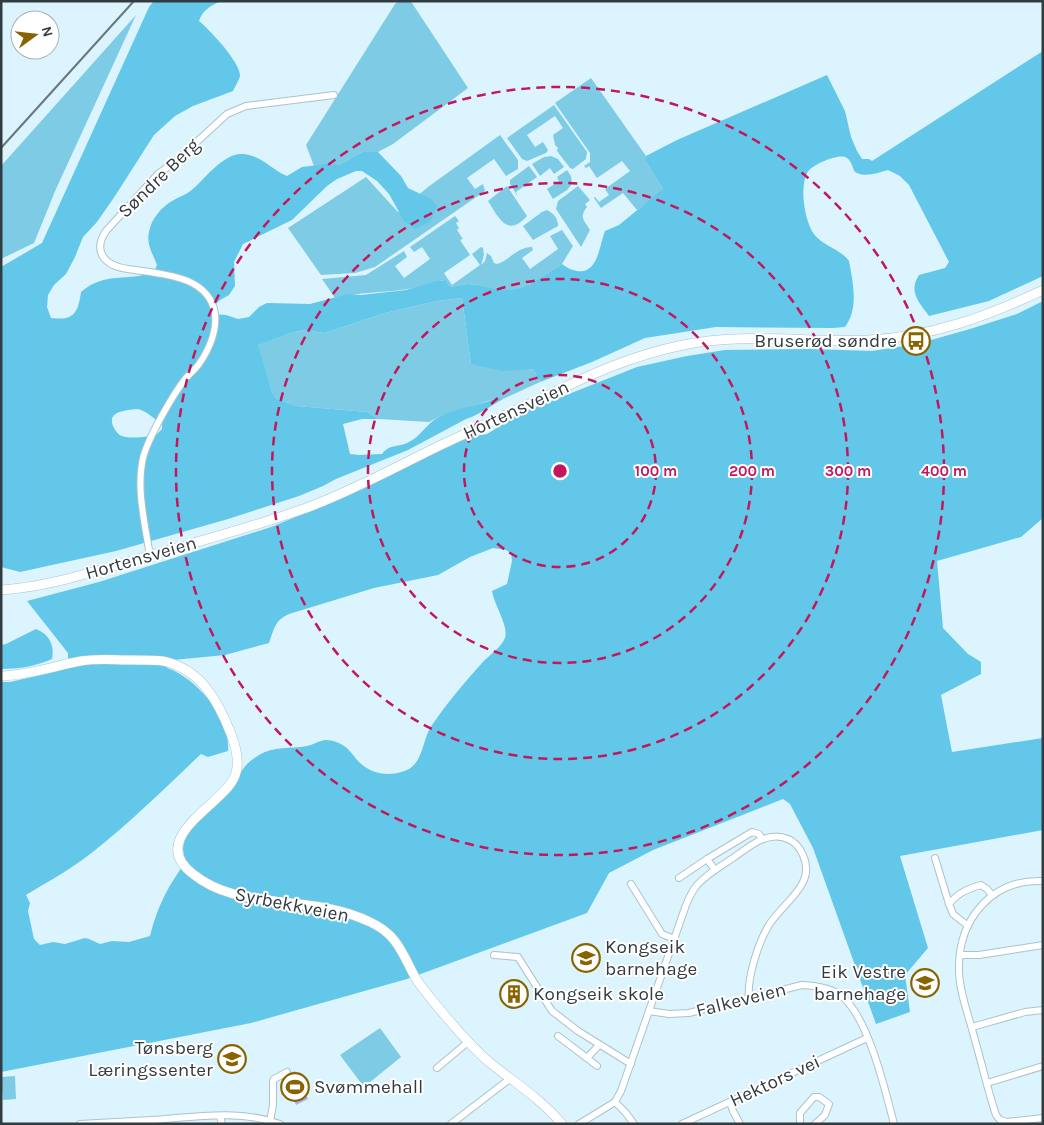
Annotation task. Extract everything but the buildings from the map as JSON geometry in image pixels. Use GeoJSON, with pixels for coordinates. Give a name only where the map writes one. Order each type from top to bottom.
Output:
{"type":"FeatureCollection","features":[{"type":"Feature","properties":{"kind":"main road","name":"Hortensveien"},"geometry":{"type":"LineString","coordinates":[[1,590],[56,582],[237,530],[310,506],[577,381],[629,359],[682,345],[719,340],[754,338],[870,340],[907,336],[974,319],[1043,290]]}},
{"type":"Feature","properties":{"kind":"main road","name":"Syrbekkveien"},"geometry":{"type":"LineString","coordinates":[[1,676],[28,673],[84,660],[101,659],[162,661],[195,675],[210,692],[219,707],[233,739],[237,766],[234,778],[228,788],[192,821],[181,837],[178,854],[187,868],[202,880],[233,895],[325,907],[350,914],[381,928],[396,941],[422,986],[468,1042],[485,1059],[548,1109],[562,1124]]}},
{"type":"Feature","properties":{"kind":"street","name":"Søndre Berg"},"geometry":{"type":"LineString","coordinates":[[150,556],[140,486],[143,458],[149,441],[163,416],[186,378],[199,364],[207,350],[215,325],[215,314],[212,303],[198,286],[184,279],[112,265],[105,260],[98,247],[100,239],[158,174],[228,114],[246,106],[334,96]]}},
{"type":"Feature","properties":{"kind":"street"},"geometry":{"type":"LineString","coordinates":[[679,878],[752,832],[759,834],[762,839]]}},
{"type":"Feature","properties":{"kind":"street"},"geometry":{"type":"LineString","coordinates":[[579,1124],[615,1102],[621,1092],[691,894],[700,881],[715,870],[762,839],[775,836],[793,841],[800,848],[807,868],[803,884],[778,913],[764,934],[750,978],[749,998]]}},
{"type":"Feature","properties":{"kind":"street"},"geometry":{"type":"LineString","coordinates":[[935,858],[953,914],[968,926]]}},
{"type":"Feature","properties":{"kind":"street"},"geometry":{"type":"LineString","coordinates":[[707,859],[715,870]]}},
{"type":"Feature","properties":{"kind":"street"},"geometry":{"type":"LineString","coordinates":[[1043,881],[1014,884],[992,895],[979,906],[968,926],[960,955],[959,974],[999,1122],[1043,1118]]}},
{"type":"Feature","properties":{"kind":"street"},"geometry":{"type":"LineString","coordinates":[[630,884],[662,934],[674,939]]}},
{"type":"Feature","properties":{"kind":"street"},"geometry":{"type":"LineString","coordinates":[[949,904],[956,895],[981,885],[988,889],[992,895]]}},
{"type":"Feature","properties":{"kind":"street"},"geometry":{"type":"LineString","coordinates":[[960,955],[979,955],[1043,946]]}},
{"type":"Feature","properties":{"kind":"street"},"geometry":{"type":"LineString","coordinates":[[494,955],[518,957],[552,1011],[599,1045],[631,1064]]}},
{"type":"Feature","properties":{"kind":"street","name":"Falkeveien"},"geometry":{"type":"LineString","coordinates":[[649,1011],[669,1014],[689,1013],[802,986],[816,986],[839,994],[852,1009],[867,1038],[880,1070],[894,1124]]}},
{"type":"Feature","properties":{"kind":"street"},"geometry":{"type":"LineString","coordinates":[[972,1027],[1025,1012],[1043,1010]]}},
{"type":"Feature","properties":{"kind":"street"},"geometry":{"type":"LineString","coordinates":[[558,1036],[597,1066]]}},
{"type":"Feature","properties":{"kind":"street","name":"Hektors vei"},"geometry":{"type":"LineString","coordinates":[[682,1124],[867,1038]]}},
{"type":"Feature","properties":{"kind":"street"},"geometry":{"type":"LineString","coordinates":[[437,1068],[468,1042]]}},
{"type":"Feature","properties":{"kind":"street"},"geometry":{"type":"LineString","coordinates":[[587,1058],[599,1045]]}},
{"type":"Feature","properties":{"kind":"street"},"geometry":{"type":"LineString","coordinates":[[987,1083],[1043,1066]]}},
{"type":"Feature","properties":{"kind":"street"},"geometry":{"type":"LineString","coordinates":[[270,1121],[273,1105],[273,1081],[287,1072]]}},
{"type":"Feature","properties":{"kind":"street"},"geometry":{"type":"LineString","coordinates":[[451,1124],[511,1078]]}},
{"type":"Feature","properties":{"kind":"street"},"geometry":{"type":"LineString","coordinates":[[800,1124],[800,1113],[814,1097],[819,1096],[829,1104],[825,1115],[815,1124]]}},
{"type":"Feature","properties":{"kind":"street"},"geometry":{"type":"LineString","coordinates":[[615,1102],[626,1112],[634,1124]]}},
{"type":"Feature","properties":{"kind":"street"},"geometry":{"type":"LineString","coordinates":[[730,1102],[740,1124]]}},
{"type":"Feature","properties":{"kind":"street"},"geometry":{"type":"LineString","coordinates":[[220,1116],[222,1124]]}},
{"type":"Feature","properties":{"kind":"street"},"geometry":{"type":"LineString","coordinates":[[80,1124],[152,1122],[242,1116],[280,1124]]}},
{"type":"Feature","properties":{"kind":"shaded area"},"geometry":{"type":"Polygon","coordinates":[[[154,1],[221,1],[205,11],[199,21],[217,38],[230,55],[239,70],[240,76],[233,91],[193,106],[175,116],[154,135],[97,222],[83,237],[66,274],[54,285],[48,295],[47,307],[51,318],[65,318],[74,314],[81,292],[99,281],[145,275],[154,272],[157,265],[150,249],[148,236],[150,227],[158,213],[165,206],[192,190],[222,161],[236,154],[256,157],[287,176],[302,167],[326,164],[339,165],[362,152],[378,152],[401,176],[408,188],[431,199],[437,206],[430,222],[415,229],[404,221],[389,194],[377,181],[362,171],[356,171],[337,179],[327,186],[292,220],[243,244],[234,262],[235,286],[229,295],[212,308],[212,314],[226,315],[238,319],[249,317],[259,307],[267,303],[310,304],[348,294],[361,295],[406,290],[446,280],[450,287],[468,284],[498,290],[516,289],[530,284],[562,264],[572,270],[581,271],[593,265],[605,231],[619,225],[663,189],[646,162],[646,156],[677,140],[827,75],[845,111],[851,137],[857,151],[862,159],[872,161],[1043,51],[1043,276],[989,301],[929,316],[916,297],[916,281],[919,275],[945,268],[949,262],[909,185],[900,176],[888,170],[871,174],[859,174],[855,172],[847,158],[841,156],[809,170],[805,179],[804,201],[809,223],[814,234],[849,261],[854,295],[852,312],[845,327],[716,327],[645,338],[592,362],[540,382],[534,370],[531,369],[503,371],[471,364],[462,298],[437,301],[385,313],[325,333],[304,330],[291,333],[258,345],[272,392],[277,399],[297,406],[367,412],[379,419],[362,419],[343,424],[350,454],[382,454],[388,448],[405,444],[413,439],[431,423],[445,414],[494,399],[503,399],[408,450],[299,496],[228,519],[116,551],[20,572],[1,567],[1,267],[42,243],[149,7],[154,1]],[[141,410],[118,412],[112,418],[114,428],[118,434],[126,437],[145,437],[157,434],[162,429],[162,425],[141,410]]]}},
{"type":"Feature","properties":{"kind":"shaded area"},"geometry":{"type":"Polygon","coordinates":[[[399,1],[410,1],[412,3],[468,88],[393,144],[378,152],[362,152],[339,165],[314,166],[306,145],[395,4],[399,1]]]}},
{"type":"Feature","properties":{"kind":"shaded area"},"geometry":{"type":"Polygon","coordinates":[[[136,15],[56,189],[34,243],[1,259],[1,166],[136,15]]]}},
{"type":"Feature","properties":{"kind":"shaded area"},"geometry":{"type":"Polygon","coordinates":[[[591,78],[646,156],[646,162],[663,189],[637,210],[623,193],[601,208],[594,198],[599,202],[609,195],[605,189],[630,171],[622,161],[597,178],[589,166],[586,168],[584,166],[590,162],[590,153],[555,103],[591,78]]]}},
{"type":"Feature","properties":{"kind":"shaded area"},"geometry":{"type":"Polygon","coordinates":[[[554,105],[587,152],[586,159],[573,169],[570,168],[557,151],[558,148],[555,145],[553,135],[563,128],[555,116],[527,135],[535,147],[543,142],[548,150],[546,153],[527,161],[522,159],[507,138],[554,105]]]}},
{"type":"Feature","properties":{"kind":"shaded area"},"geometry":{"type":"Polygon","coordinates":[[[500,135],[518,160],[518,169],[506,176],[494,159],[467,178],[475,189],[483,184],[485,191],[375,267],[355,273],[321,275],[288,228],[366,177],[398,212],[428,187],[500,135]]]}},
{"type":"Feature","properties":{"kind":"shaded area"},"geometry":{"type":"Polygon","coordinates":[[[551,156],[558,159],[564,167],[554,174],[550,168],[540,176],[532,164],[544,157],[551,156]]]}},
{"type":"Feature","properties":{"kind":"shaded area"},"geometry":{"type":"Polygon","coordinates":[[[529,166],[537,177],[516,192],[518,197],[510,184],[510,180],[529,166]]]}},
{"type":"Feature","properties":{"kind":"shaded area"},"geometry":{"type":"Polygon","coordinates":[[[567,170],[571,176],[572,184],[567,190],[553,199],[547,189],[559,181],[557,177],[567,170]]]}},
{"type":"Feature","properties":{"kind":"shaded area"},"geometry":{"type":"Polygon","coordinates":[[[507,186],[527,216],[514,225],[504,223],[488,201],[507,186]]]}},
{"type":"Feature","properties":{"kind":"shaded area"},"geometry":{"type":"Polygon","coordinates":[[[578,186],[590,200],[585,204],[587,207],[583,217],[590,230],[581,247],[556,209],[558,201],[578,186]]]}},
{"type":"Feature","properties":{"kind":"shaded area"},"geometry":{"type":"Polygon","coordinates":[[[547,210],[555,216],[558,226],[533,240],[523,226],[547,210]]]}},
{"type":"Feature","properties":{"kind":"shaded area"},"geometry":{"type":"Polygon","coordinates":[[[455,216],[459,221],[456,223],[459,228],[457,230],[463,239],[460,240],[470,255],[444,273],[452,285],[480,265],[472,254],[481,247],[483,248],[484,255],[481,265],[485,261],[487,253],[491,256],[494,263],[497,264],[522,249],[532,247],[533,250],[522,258],[530,269],[558,249],[550,236],[562,230],[573,246],[562,264],[530,284],[516,289],[498,291],[479,285],[468,284],[450,287],[446,280],[408,289],[335,298],[322,279],[366,275],[404,251],[407,257],[395,266],[404,278],[430,259],[422,247],[414,252],[410,247],[455,216]]]}},
{"type":"Feature","properties":{"kind":"shaded area"},"geometry":{"type":"Polygon","coordinates":[[[462,298],[471,364],[531,369],[534,370],[540,382],[503,399],[494,399],[441,416],[429,422],[379,419],[367,412],[297,406],[277,399],[272,392],[257,345],[304,330],[325,333],[385,313],[437,301],[462,298]]]}},
{"type":"Feature","properties":{"kind":"shaded area"},"geometry":{"type":"Polygon","coordinates":[[[1043,301],[1043,518],[1021,537],[937,561],[943,628],[968,654],[981,662],[981,674],[941,695],[952,752],[1043,738],[1043,830],[900,856],[928,948],[905,975],[910,1012],[876,1024],[813,848],[790,804],[783,799],[653,850],[609,873],[587,913],[407,979],[251,1023],[1,1072],[1,682],[10,682],[58,671],[68,664],[68,653],[27,601],[99,582],[271,527],[340,499],[468,437],[487,434],[521,413],[637,367],[725,350],[809,349],[872,351],[917,344],[1017,314],[1043,301]],[[493,548],[470,557],[438,575],[374,588],[289,614],[278,622],[269,643],[225,655],[173,660],[167,668],[190,681],[210,701],[218,713],[224,726],[228,751],[208,757],[201,754],[108,840],[69,869],[26,895],[30,903],[28,911],[34,939],[40,945],[53,942],[65,944],[85,938],[100,944],[112,941],[129,942],[150,936],[164,896],[186,861],[183,847],[188,834],[228,793],[247,765],[264,752],[307,746],[329,740],[345,747],[363,766],[375,772],[394,774],[413,766],[417,762],[429,731],[438,717],[462,686],[501,645],[505,638],[505,628],[492,591],[507,584],[512,561],[511,553],[506,550],[493,548]]]}},
{"type":"Feature","properties":{"kind":"shaded area"},"geometry":{"type":"Polygon","coordinates":[[[36,629],[48,637],[53,649],[52,659],[27,667],[1,669],[1,645],[36,629]]]}},
{"type":"Feature","properties":{"kind":"shaded area"},"geometry":{"type":"Polygon","coordinates":[[[380,1028],[401,1057],[364,1087],[340,1055],[380,1028]]]}},
{"type":"Feature","properties":{"kind":"shaded area","name":"Svømmehall"},"geometry":{"type":"Polygon","coordinates":[[[295,1071],[308,1099],[296,1105],[283,1077],[295,1071]]]}},
{"type":"Feature","properties":{"kind":"shaded area"},"geometry":{"type":"Polygon","coordinates":[[[15,1076],[16,1099],[3,1100],[1,1077],[15,1076]]]}},
{"type":"Feature","properties":{"kind":"railway"},"geometry":{"type":"LineString","coordinates":[[1,148],[134,1]]}},
{"type":"Feature","properties":{"kind":"place","name":"Bruserød søndre"},"geometry":{"type":"Point","coordinates":[916,341]}},
{"type":"Feature","properties":{"kind":"place","name":"Kongseik barnehage"},"geometry":{"type":"Point","coordinates":[586,958]}},
{"type":"Feature","properties":{"kind":"place","name":"Eik Vestre barnehage"},"geometry":{"type":"Point","coordinates":[925,983]}},
{"type":"Feature","properties":{"kind":"place","name":"Kongseik skole"},"geometry":{"type":"Point","coordinates":[514,994]}},
{"type":"Feature","properties":{"kind":"place","name":"Tønsberg Læringssenter"},"geometry":{"type":"Point","coordinates":[232,1059]}},
{"type":"Feature","properties":{"kind":"place","name":"Svømmehall"},"geometry":{"type":"Point","coordinates":[295,1087]}}]}
